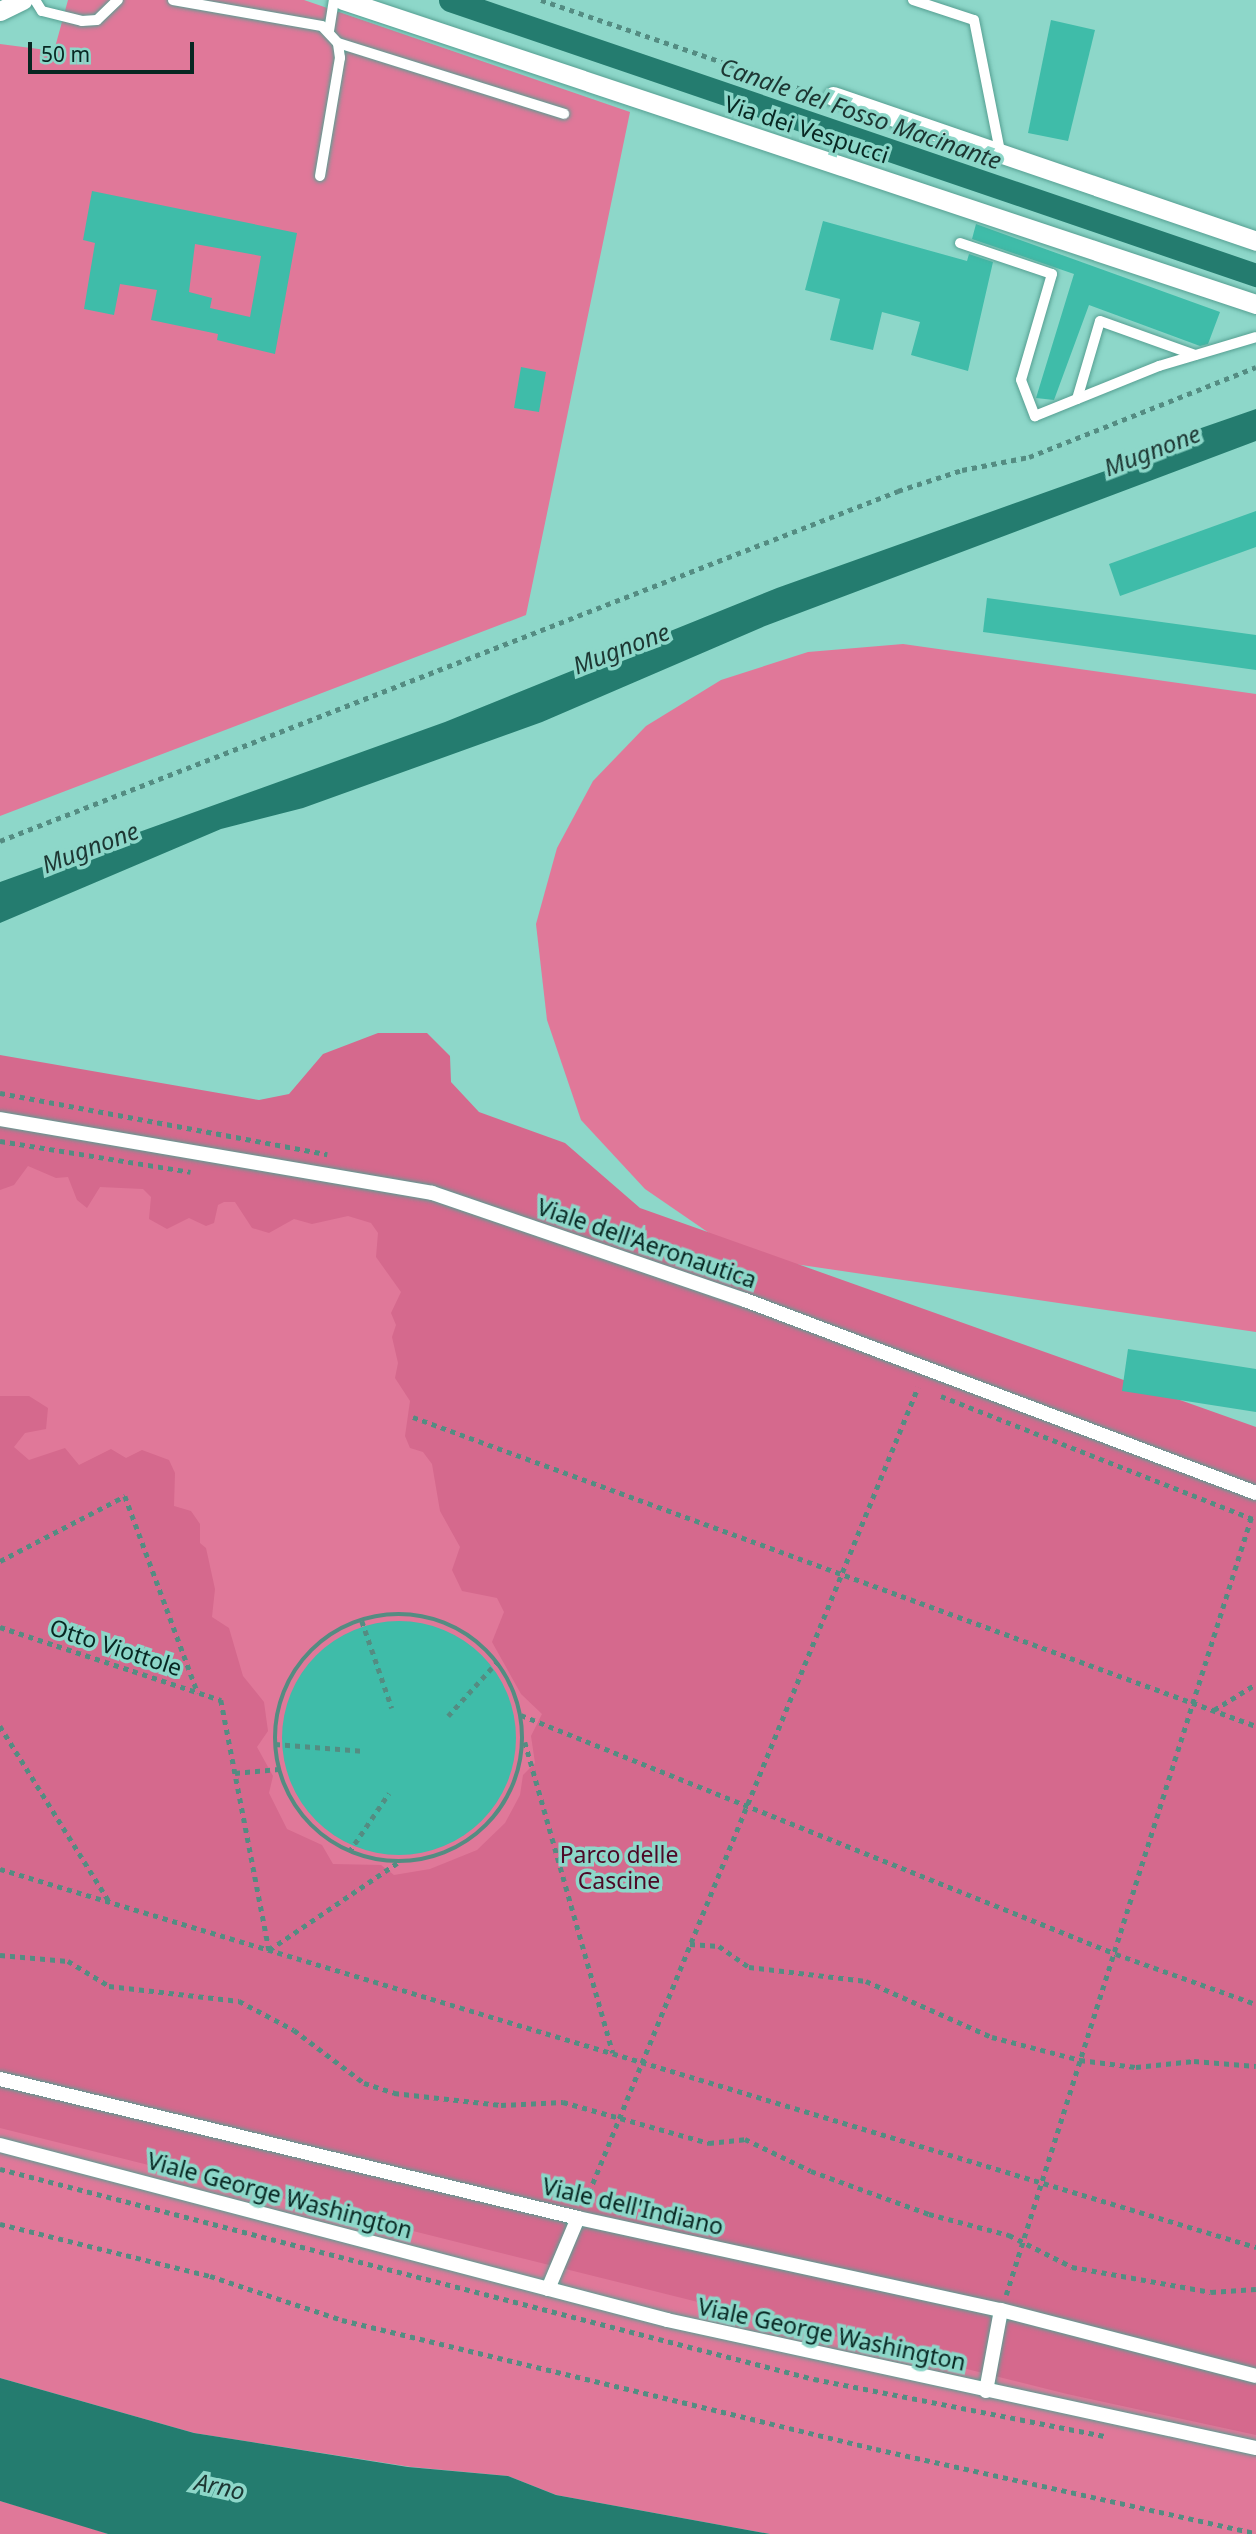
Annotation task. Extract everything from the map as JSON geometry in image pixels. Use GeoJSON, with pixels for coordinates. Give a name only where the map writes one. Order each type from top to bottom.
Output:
{"type":"FeatureCollection","features":[{"type":"Feature","properties":{"kind":"street"},"geometry":{"type":"LineString","coordinates":[[0,11],[23,0]]}},
{"type":"Feature","properties":{"kind":"street","name":"Via dei Vespucci"},"geometry":{"type":"LineString","coordinates":[[343,0],[1256,304]]}},
{"type":"Feature","properties":{"kind":"street","name":"Via dei Vespucci"},"geometry":{"type":"LineString","coordinates":[[833,96],[1000,151],[1256,241]]}},
{"type":"Feature","properties":{"kind":"street","name":"Viale dell'Aeronautica"},"geometry":{"type":"LineString","coordinates":[[0,1119],[432,1193],[745,1300],[1256,1493]]}},
{"type":"Feature","properties":{"kind":"street","name":"Viale dell'Indiano"},"geometry":{"type":"LineString","coordinates":[[0,2079],[579,2218],[1001,2310],[1256,2376]]}},
{"type":"Feature","properties":{"kind":"street","name":"Viale George Washington"},"geometry":{"type":"LineString","coordinates":[[0,2145],[548,2289],[986,2391],[1256,2448]]}},
{"type":"Feature","properties":{"kind":"street"},"geometry":{"type":"LineString","coordinates":[[548,2289],[579,2218]]}},
{"type":"Feature","properties":{"kind":"street","name":"Viale George Washington"},"geometry":{"type":"LineString","coordinates":[[986,2391],[1001,2310]]}},
{"type":"Feature","properties":{"kind":"lane"},"geometry":{"type":"LineString","coordinates":[[35,0],[42,11],[82,21],[97,20],[118,0]]}},
{"type":"Feature","properties":{"kind":"lane"},"geometry":{"type":"LineString","coordinates":[[173,0],[235,7],[329,31],[338,43],[340,58],[320,176]]}},
{"type":"Feature","properties":{"kind":"lane"},"geometry":{"type":"LineString","coordinates":[[329,31],[334,0]]}},
{"type":"Feature","properties":{"kind":"lane"},"geometry":{"type":"LineString","coordinates":[[913,0],[974,20],[1000,151]]}},
{"type":"Feature","properties":{"kind":"lane"},"geometry":{"type":"LineString","coordinates":[[338,43],[564,114]]}},
{"type":"Feature","properties":{"kind":"lane"},"geometry":{"type":"LineString","coordinates":[[960,243],[1052,274],[1021,380],[1035,416],[1195,355],[1256,338]]}},
{"type":"Feature","properties":{"kind":"lane"},"geometry":{"type":"LineString","coordinates":[[1077,399],[1100,321],[1195,355]]}},
{"type":"Feature","properties":{"kind":"path"},"geometry":{"type":"LineString","coordinates":[[541,0],[833,96]]}},
{"type":"Feature","properties":{"kind":"path"},"geometry":{"type":"LineString","coordinates":[[0,841],[898,491],[962,470],[1029,457],[1256,367]]}},
{"type":"Feature","properties":{"kind":"path"},"geometry":{"type":"LineString","coordinates":[[0,1141],[207,1175]]}},
{"type":"Feature","properties":{"kind":"path"},"geometry":{"type":"LineString","coordinates":[[905,1382],[1253,1519],[1001,2310]]}},
{"type":"Feature","properties":{"kind":"path"},"geometry":{"type":"LineString","coordinates":[[579,2218],[918,1387]]}},
{"type":"Feature","properties":{"kind":"path"},"geometry":{"type":"LineString","coordinates":[[413,1417],[1256,1726]]}},
{"type":"Feature","properties":{"kind":"path"},"geometry":{"type":"LineString","coordinates":[[0,1561],[125,1496],[198,1693]]}},
{"type":"Feature","properties":{"kind":"path"},"geometry":{"type":"LineString","coordinates":[[523,1738],[513,1788],[480,1832],[437,1857],[397,1863],[349,1852],[314,1829],[297,1810],[279,1769],[275,1744],[279,1707],[298,1666],[333,1634],[362,1620],[406,1615],[443,1622],[466,1634],[497,1662],[521,1715],[523,1738],[614,2053]]}},
{"type":"Feature","properties":{"kind":"path"},"geometry":{"type":"LineString","coordinates":[[362,1620],[392,1708]]}},
{"type":"Feature","properties":{"kind":"path","name":"Otto Viottole"},"geometry":{"type":"LineString","coordinates":[[0,1627],[221,1700],[235,1773]]}},
{"type":"Feature","properties":{"kind":"path"},"geometry":{"type":"LineString","coordinates":[[448,1716],[497,1662]]}},
{"type":"Feature","properties":{"kind":"path"},"geometry":{"type":"LineString","coordinates":[[1214,1710],[1256,1684]]}},
{"type":"Feature","properties":{"kind":"path"},"geometry":{"type":"LineString","coordinates":[[521,1715],[748,1803],[1116,1954],[1256,2004]]}},
{"type":"Feature","properties":{"kind":"path"},"geometry":{"type":"LineString","coordinates":[[0,1726],[110,1903]]}},
{"type":"Feature","properties":{"kind":"path"},"geometry":{"type":"LineString","coordinates":[[275,1744],[365,1751]]}},
{"type":"Feature","properties":{"kind":"path"},"geometry":{"type":"LineString","coordinates":[[269,1950],[235,1773],[279,1769]]}},
{"type":"Feature","properties":{"kind":"path"},"geometry":{"type":"LineString","coordinates":[[349,1852],[389,1793]]}},
{"type":"Feature","properties":{"kind":"path"},"geometry":{"type":"LineString","coordinates":[[269,1950],[397,1863]]}},
{"type":"Feature","properties":{"kind":"path"},"geometry":{"type":"LineString","coordinates":[[0,1869],[1256,2247]]}},
{"type":"Feature","properties":{"kind":"path"},"geometry":{"type":"LineString","coordinates":[[690,1944],[719,1946],[749,1967],[866,1981],[992,2037],[1080,2060],[1136,2067],[1194,2060],[1256,2066]]}},
{"type":"Feature","properties":{"kind":"path"},"geometry":{"type":"LineString","coordinates":[[0,1955],[68,1962],[109,1986],[239,2001],[294,2030],[363,2083],[394,2094],[501,2105],[563,2102],[599,2110],[618,2120],[709,2143],[745,2139],[811,2171],[944,2219],[1009,2235],[1022,2244],[1072,2267],[1211,2292],[1256,2289]]}},
{"type":"Feature","properties":{"kind":"path"},"geometry":{"type":"LineString","coordinates":[[0,2224],[210,2276],[342,2320],[876,2449],[1256,2533]]}},
{"type":"Feature","properties":{"kind":"green space"},"geometry":{"type":"Polygon","coordinates":[[[68,0],[304,0],[630,112],[526,615],[0,816],[0,44],[54,51],[68,0]]]}},
{"type":"Feature","properties":{"kind":"green space"},"geometry":{"type":"Polygon","coordinates":[[[903,644],[1256,694],[1256,1332],[781,1262],[712,1235],[645,1189],[581,1120],[547,1020],[536,924],[557,848],[593,781],[646,726],[721,680],[808,652],[903,644]]]}},
{"type":"Feature","properties":{"kind":"green space","name":"Parco delle Cascine"},"geometry":{"type":"Polygon","coordinates":[[[378,1033],[427,1033],[450,1056],[451,1082],[479,1112],[565,1143],[640,1208],[1256,1427],[1256,2435],[1067,2394],[0,2128],[0,1396],[29,1396],[48,1408],[46,1429],[25,1433],[14,1447],[29,1460],[65,1448],[79,1465],[111,1449],[126,1458],[142,1450],[169,1460],[175,1473],[174,1506],[191,1511],[200,1524],[200,1543],[206,1548],[215,1589],[212,1617],[229,1628],[243,1676],[264,1702],[268,1731],[257,1747],[273,1776],[269,1793],[287,1829],[322,1845],[333,1864],[381,1865],[394,1875],[430,1869],[477,1850],[505,1823],[520,1795],[523,1775],[535,1763],[531,1736],[542,1714],[521,1694],[492,1642],[504,1612],[497,1598],[462,1591],[452,1570],[460,1547],[440,1511],[432,1464],[423,1452],[410,1448],[405,1436],[410,1401],[395,1378],[398,1363],[392,1337],[396,1325],[391,1313],[401,1292],[376,1257],[378,1233],[371,1223],[348,1216],[312,1224],[294,1219],[269,1233],[252,1228],[235,1202],[224,1202],[218,1205],[214,1223],[206,1226],[189,1218],[167,1229],[149,1219],[151,1197],[143,1189],[100,1187],[87,1208],[77,1200],[68,1177],[56,1178],[28,1166],[14,1185],[0,1190],[0,1055],[259,1100],[289,1094],[323,1054],[378,1033]]]}},
{"type":"Feature","properties":{"kind":"green space","name":"Parco delle Cascine"},"geometry":{"type":"Polygon","coordinates":[[[0,1081],[1256,1435],[1256,2534],[770,2534],[556,2495],[508,2476],[411,2467],[194,2433],[0,2378],[0,1081]]]}},
{"type":"Feature","properties":{"kind":"green space"},"geometry":{"type":"Polygon","coordinates":[[[0,2501],[66,2520],[108,2534],[0,2534],[0,2501]]]}},
{"type":"Feature","properties":{"kind":"water","name":"Mugnone"},"geometry":{"type":"Polygon","coordinates":[[[1256,409],[1256,441],[765,626],[542,722],[303,808],[221,829],[0,923],[0,882],[445,722],[777,588],[1105,471],[1181,435],[1256,409]]]}},
{"type":"Feature","properties":{"kind":"water","name":"Arno"},"geometry":{"type":"Polygon","coordinates":[[[0,2378],[194,2433],[408,2467],[508,2476],[556,2495],[770,2534],[108,2534],[0,2501],[0,2378]]]}},
{"type":"Feature","properties":{"kind":"building"},"geometry":{"type":"Polygon","coordinates":[[[1051,20],[1095,30],[1068,141],[1028,133],[1051,20]]]}},
{"type":"Feature","properties":{"kind":"building"},"geometry":{"type":"Polygon","coordinates":[[[92,191],[297,233],[275,354],[217,340],[218,334],[151,320],[157,290],[120,284],[114,315],[84,309],[95,243],[83,240],[92,191]],[[195,244],[189,292],[212,298],[210,308],[250,317],[261,256],[195,244]]]}},
{"type":"Feature","properties":{"kind":"building"},"geometry":{"type":"Polygon","coordinates":[[[823,221],[967,261],[969,254],[993,262],[968,371],[911,355],[920,322],[882,312],[873,350],[830,340],[840,299],[805,290],[823,221]]]}},
{"type":"Feature","properties":{"kind":"building"},"geometry":{"type":"Polygon","coordinates":[[[976,224],[1220,312],[1208,344],[1200,346],[1089,305],[1054,400],[1036,398],[1074,274],[972,239],[976,224]]]}},
{"type":"Feature","properties":{"kind":"building"},"geometry":{"type":"Polygon","coordinates":[[[521,367],[546,372],[539,412],[514,408],[521,367]]]}},
{"type":"Feature","properties":{"kind":"building"},"geometry":{"type":"Polygon","coordinates":[[[1256,511],[1256,547],[1120,596],[1109,564],[1256,511]]]}},
{"type":"Feature","properties":{"kind":"building"},"geometry":{"type":"Polygon","coordinates":[[[987,598],[1256,635],[1256,670],[983,632],[987,598]]]}},
{"type":"Feature","properties":{"kind":"building"},"geometry":{"type":"Polygon","coordinates":[[[1128,1349],[1256,1369],[1256,1412],[1122,1391],[1128,1349]]]}},
{"type":"Feature","properties":{"kind":"building"},"geometry":{"type":"Polygon","coordinates":[[[399,1621],[444,1630],[464,1641],[489,1664],[507,1693],[516,1738],[507,1783],[496,1803],[473,1828],[444,1846],[399,1855],[354,1846],[334,1835],[309,1812],[291,1783],[282,1738],[291,1693],[302,1673],[325,1648],[354,1630],[399,1621]]]}},
{"type":"Feature","properties":{"kind":"waterway","name":"Canale del Fosso Macinante"},"geometry":{"type":"LineString","coordinates":[[450,0],[1256,275]]}}]}
